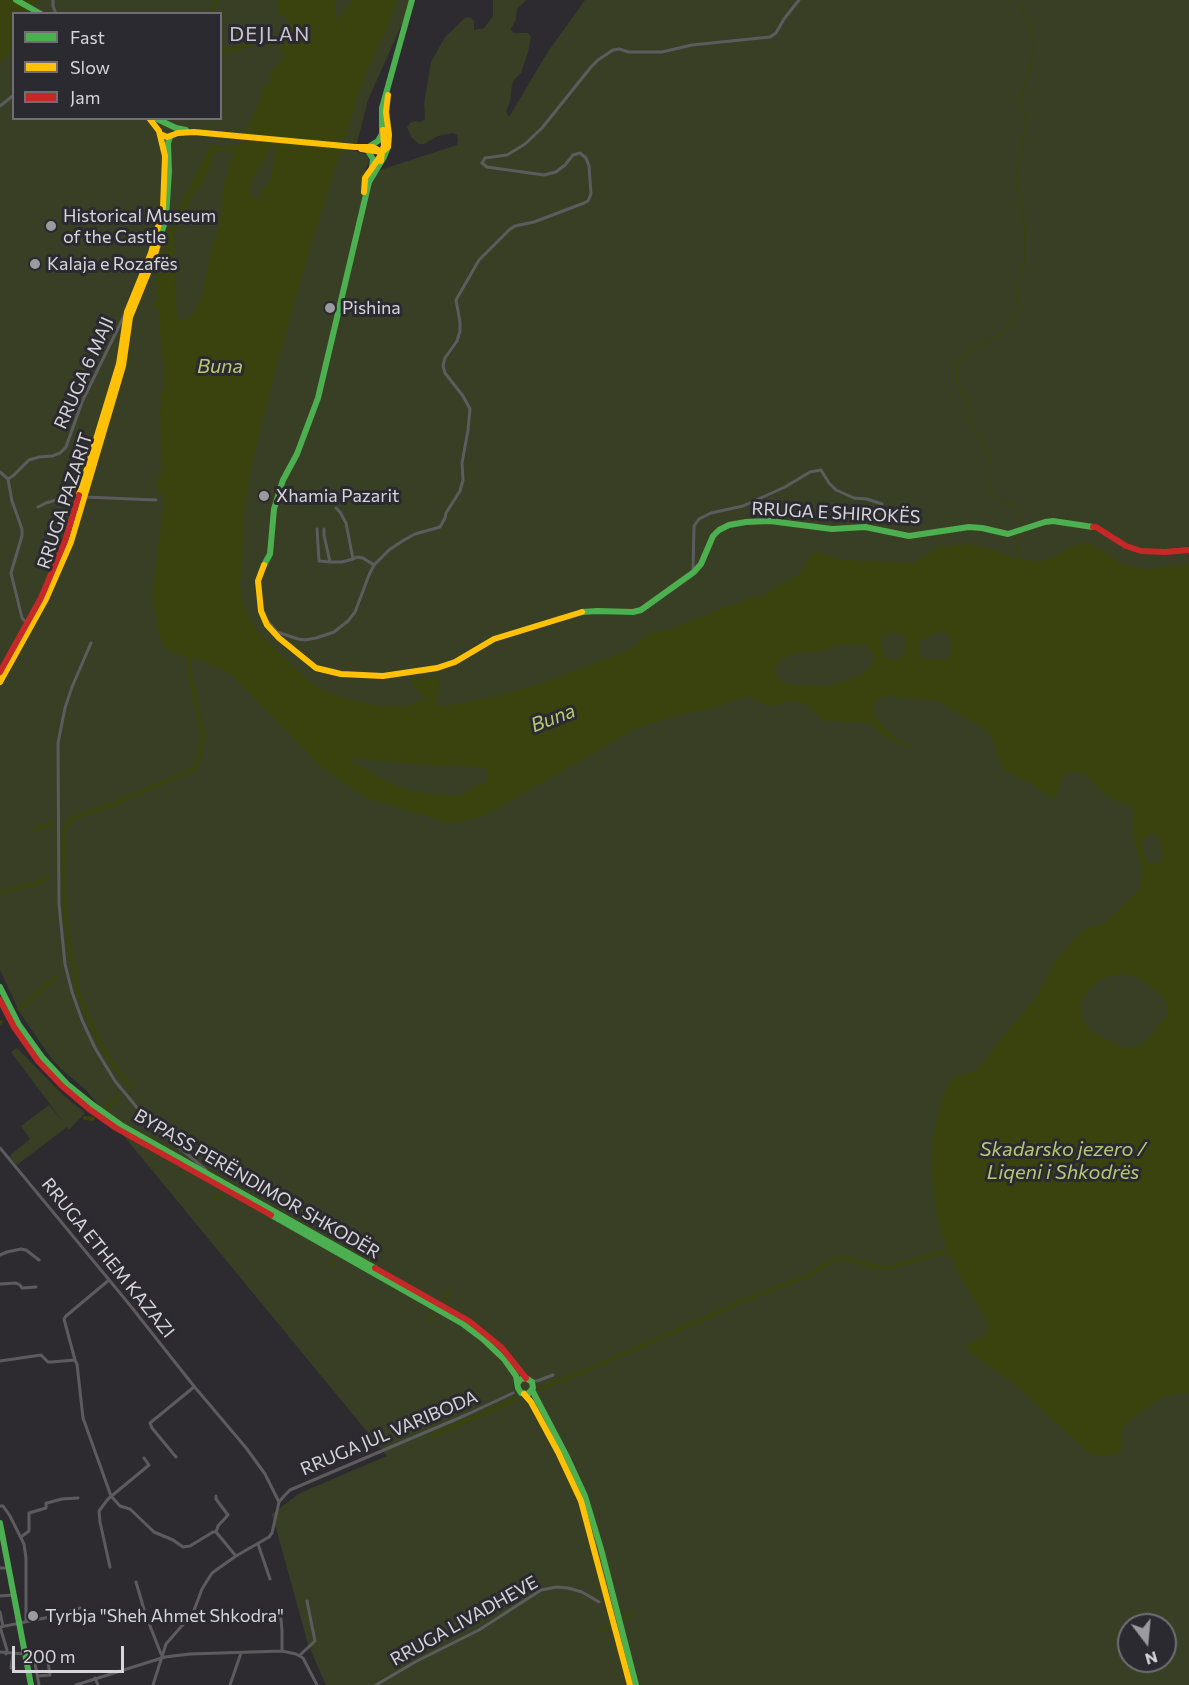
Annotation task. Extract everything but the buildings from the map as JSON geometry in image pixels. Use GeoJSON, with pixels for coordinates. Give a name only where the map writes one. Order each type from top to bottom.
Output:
{"type":"FeatureCollection","features":[{"type":"Feature","properties":{"kind":"main road"},"geometry":{"type":"LineString","coordinates":[[16,0],[37,12]]}},
{"type":"Feature","properties":{"kind":"main road"},"geometry":{"type":"LineString","coordinates":[[381,161],[384,142],[382,108],[412,0]]}},
{"type":"Feature","properties":{"kind":"main road"},"geometry":{"type":"LineString","coordinates":[[364,199],[369,179],[388,147],[386,112],[388,88]]}},
{"type":"Feature","properties":{"kind":"main road"},"geometry":{"type":"LineString","coordinates":[[151,120],[164,137],[194,132],[355,147],[382,152]]}},
{"type":"Feature","properties":{"kind":"main road"},"geometry":{"type":"LineString","coordinates":[[160,120],[194,132]]}},
{"type":"Feature","properties":{"kind":"main road"},"geometry":{"type":"LineString","coordinates":[[123,357],[127,312],[151,253],[163,212],[166,166],[160,132],[161,125],[170,124]]}},
{"type":"Feature","properties":{"kind":"main road"},"geometry":{"type":"LineString","coordinates":[[123,357],[130,317],[154,258],[166,218],[170,171],[168,143],[174,131],[170,124]]}},
{"type":"Feature","properties":{"kind":"main road"},"geometry":{"type":"LineString","coordinates":[[368,149],[380,139],[383,129]]}},
{"type":"Feature","properties":{"kind":"main road"},"geometry":{"type":"LineString","coordinates":[[364,199],[364,181],[382,152],[388,147]]}},
{"type":"Feature","properties":{"kind":"main road"},"geometry":{"type":"LineString","coordinates":[[368,149],[373,159],[372,167]]}},
{"type":"Feature","properties":{"kind":"main road","name":"RRUGA E SHIROKËS"},"geometry":{"type":"LineString","coordinates":[[364,199],[361,220],[318,398],[297,454],[283,480],[275,507],[270,554],[258,581],[263,617],[273,633],[316,668],[341,674],[386,676],[445,666],[494,639],[576,613],[642,610],[694,573],[719,530],[729,525],[757,521],[770,520],[831,529],[865,527],[909,536],[969,527],[1008,534],[1053,521],[1096,528],[1126,546],[1141,551],[1189,550]]}},
{"type":"Feature","properties":{"kind":"main road","name":"RRUGA PAZARIT"},"geometry":{"type":"LineString","coordinates":[[0,682],[36,618],[71,542],[123,357]]}},
{"type":"Feature","properties":{"kind":"main road","name":"RRUGA PAZARIT"},"geometry":{"type":"LineString","coordinates":[[0,672],[50,580],[60,556],[123,357]]}},
{"type":"Feature","properties":{"kind":"main road","name":"BYPASS PERËNDIMOR SHKODËR"},"geometry":{"type":"LineString","coordinates":[[0,987],[12,1012],[42,1057],[67,1084],[93,1105],[121,1125],[468,1321],[501,1347],[532,1383],[537,1402],[567,1456],[585,1496],[636,1685]]}},
{"type":"Feature","properties":{"kind":"main road","name":"BYPASS PERËNDIMOR SHKODËR"},"geometry":{"type":"LineString","coordinates":[[0,1000],[14,1027],[38,1061],[89,1109],[123,1132],[463,1324],[498,1352],[512,1370],[519,1390],[531,1402],[581,1501],[630,1685]]}},
{"type":"Feature","properties":{"kind":"main road"},"geometry":{"type":"LineString","coordinates":[[521,1379],[532,1383],[528,1394],[519,1390],[521,1379]]}},
{"type":"Feature","properties":{"kind":"main road"},"geometry":{"type":"LineString","coordinates":[[0,1523],[13,1595],[22,1622],[31,1685]]}},
{"type":"Feature","properties":{"kind":"street"},"geometry":{"type":"LineString","coordinates":[[263,617],[277,632],[298,639],[316,638],[334,632],[355,612],[374,565],[389,550],[415,534],[440,527],[444,523],[446,513],[462,485],[462,463],[470,409],[445,373],[443,366],[460,331],[456,300],[474,267],[501,237],[515,226],[534,222],[584,203],[588,201],[591,194],[589,166],[586,158],[580,153],[573,155],[561,169],[544,175],[487,167],[482,163],[485,158],[507,155],[525,144],[542,128],[591,67],[613,50],[662,52],[692,45],[770,37],[776,33],[799,0]]}},
{"type":"Feature","properties":{"kind":"street"},"geometry":{"type":"LineString","coordinates":[[0,106],[12,97]]}},
{"type":"Feature","properties":{"kind":"street","name":"RRUGA 6 MAJI"},"geometry":{"type":"LineString","coordinates":[[8,479],[28,460],[52,456],[60,453],[66,447],[82,402],[127,312]]}},
{"type":"Feature","properties":{"kind":"street"},"geometry":{"type":"LineString","coordinates":[[694,573],[692,571],[694,526],[699,519],[711,513],[743,506],[785,488],[810,472],[820,470],[836,490],[854,498],[882,504]]}},
{"type":"Feature","properties":{"kind":"street"},"geometry":{"type":"LineString","coordinates":[[0,472],[8,479],[22,533],[11,577],[22,618],[27,624]]}},
{"type":"Feature","properties":{"kind":"street"},"geometry":{"type":"LineString","coordinates":[[84,497],[156,500]]}},
{"type":"Feature","properties":{"kind":"street","name":"RRUGA PAZARIT"},"geometry":{"type":"LineString","coordinates":[[38,507],[56,500],[76,506]]}},
{"type":"Feature","properties":{"kind":"street"},"geometry":{"type":"LineString","coordinates":[[336,508],[346,523],[353,559]]}},
{"type":"Feature","properties":{"kind":"street"},"geometry":{"type":"LineString","coordinates":[[317,529],[319,561],[342,562],[357,557],[374,565]]}},
{"type":"Feature","properties":{"kind":"street"},"geometry":{"type":"LineString","coordinates":[[324,529],[330,562]]}},
{"type":"Feature","properties":{"kind":"street"},"geometry":{"type":"LineString","coordinates":[[91,643],[65,708],[58,743],[59,904],[65,964],[82,1020],[95,1048],[115,1081],[153,1126],[214,1176]]}},
{"type":"Feature","properties":{"kind":"street","name":"RRUGA ETHEM KAZAZI"},"geometry":{"type":"LineString","coordinates":[[0,1148],[247,1449],[265,1474],[279,1502]]}},
{"type":"Feature","properties":{"kind":"street"},"geometry":{"type":"LineString","coordinates":[[0,1255],[21,1249],[39,1260]]}},
{"type":"Feature","properties":{"kind":"street"},"geometry":{"type":"LineString","coordinates":[[109,1280],[65,1317],[64,1321],[77,1364],[82,1415],[111,1496],[120,1506],[130,1509],[154,1532],[183,1547],[190,1546],[216,1532]]}},
{"type":"Feature","properties":{"kind":"street"},"geometry":{"type":"LineString","coordinates":[[0,1284],[16,1283],[22,1288],[36,1287]]}},
{"type":"Feature","properties":{"kind":"street"},"geometry":{"type":"LineString","coordinates":[[0,1360],[40,1355],[48,1362],[75,1360]]}},
{"type":"Feature","properties":{"kind":"street"},"geometry":{"type":"LineString","coordinates":[[532,1383],[553,1375]]}},
{"type":"Feature","properties":{"kind":"street"},"geometry":{"type":"LineString","coordinates":[[176,1457],[150,1423],[194,1387]]}},
{"type":"Feature","properties":{"kind":"street","name":"RRUGA JUL VARIBODA"},"geometry":{"type":"LineString","coordinates":[[279,1502],[290,1490],[519,1390]]}},
{"type":"Feature","properties":{"kind":"street"},"geometry":{"type":"LineString","coordinates":[[110,1568],[99,1516],[102,1507],[111,1496],[148,1465],[144,1458]]}},
{"type":"Feature","properties":{"kind":"street"},"geometry":{"type":"LineString","coordinates":[[216,1496],[228,1515],[218,1526],[216,1532]]}},
{"type":"Feature","properties":{"kind":"street"},"geometry":{"type":"LineString","coordinates":[[21,1537],[29,1531],[29,1513],[46,1509],[46,1503],[78,1498]]}},
{"type":"Feature","properties":{"kind":"street"},"geometry":{"type":"LineString","coordinates":[[153,1685],[161,1657],[170,1638],[193,1613],[202,1589],[212,1573],[265,1540],[272,1533],[279,1502]]}},
{"type":"Feature","properties":{"kind":"street"},"geometry":{"type":"LineString","coordinates":[[0,1506],[3,1506],[10,1516],[21,1537],[26,1558],[22,1622]]}},
{"type":"Feature","properties":{"kind":"street"},"geometry":{"type":"LineString","coordinates":[[216,1532],[236,1556]]}},
{"type":"Feature","properties":{"kind":"street"},"geometry":{"type":"LineString","coordinates":[[258,1544],[270,1579]]}},
{"type":"Feature","properties":{"kind":"street"},"geometry":{"type":"LineString","coordinates":[[0,1568],[9,1568]]}},
{"type":"Feature","properties":{"kind":"street"},"geometry":{"type":"LineString","coordinates":[[136,1582],[161,1657]]}},
{"type":"Feature","properties":{"kind":"street","name":"RRUGA LIVADHEVE"},"geometry":{"type":"LineString","coordinates":[[376,1685],[415,1662],[479,1630],[541,1590],[557,1587],[568,1588],[582,1592],[599,1602]]}},
{"type":"Feature","properties":{"kind":"street"},"geometry":{"type":"LineString","coordinates":[[0,1596],[13,1595]]}},
{"type":"Feature","properties":{"kind":"street"},"geometry":{"type":"LineString","coordinates":[[300,1656],[315,1641],[308,1602]]}},
{"type":"Feature","properties":{"kind":"street"},"geometry":{"type":"LineString","coordinates":[[1,1627],[80,1608]]}},
{"type":"Feature","properties":{"kind":"street"},"geometry":{"type":"LineString","coordinates":[[280,1608],[282,1651]]}},
{"type":"Feature","properties":{"kind":"street"},"geometry":{"type":"LineString","coordinates":[[0,1612],[6,1654]]}},
{"type":"Feature","properties":{"kind":"street"},"geometry":{"type":"LineString","coordinates":[[76,1685],[161,1657],[282,1651],[300,1656],[317,1685]]}},
{"type":"Feature","properties":{"kind":"street"},"geometry":{"type":"LineString","coordinates":[[0,1652],[25,1654]]}},
{"type":"Feature","properties":{"kind":"street"},"geometry":{"type":"LineString","coordinates":[[230,1685],[241,1652]]}},
{"type":"Feature","properties":{"kind":"street"},"geometry":{"type":"LineString","coordinates":[[33,1653],[39,1685]]}},
{"type":"Feature","properties":{"kind":"street"},"geometry":{"type":"LineString","coordinates":[[13,1654],[11,1668],[14,1668]]}},
{"type":"Feature","properties":{"kind":"street"},"geometry":{"type":"LineString","coordinates":[[37,1676],[50,1675],[48,1662]]}},
{"type":"Feature","properties":{"kind":"street"},"geometry":{"type":"LineString","coordinates":[[95,1678],[98,1685]]}},
{"type":"Feature","properties":{"kind":"shaded area"},"geometry":{"type":"Polygon","coordinates":[[[0,0],[410,0],[405,17],[368,100],[355,151],[367,155],[369,161],[365,170],[374,172],[457,145],[457,135],[453,133],[419,144],[411,137],[407,127],[410,123],[421,122],[425,119],[424,104],[431,62],[445,37],[465,18],[470,17],[474,21],[474,30],[484,28],[493,16],[493,0],[526,0],[517,9],[516,19],[511,29],[513,33],[528,33],[531,37],[521,73],[512,85],[510,102],[506,111],[509,117],[547,53],[585,0],[1189,0],[1189,1685],[326,1685],[308,1644],[272,1514],[300,1493],[387,1456],[86,1090],[51,1058],[20,1013],[0,970],[0,37],[12,26],[12,120],[222,120],[222,12],[12,12],[0,0]]]}},
{"type":"Feature","properties":{"kind":"shaded area"},"geometry":{"type":"Polygon","coordinates":[[[17,1048],[62,1094],[85,1113],[69,1130],[67,1127],[17,1165],[9,1156],[30,1139],[21,1126],[49,1105],[64,1123],[11,1052],[17,1048]]]}},
{"type":"Feature","properties":{"kind":"water"},"geometry":{"type":"Polygon","coordinates":[[[0,0],[42,0],[34,3],[29,12],[12,12],[12,45],[9,54],[0,63],[0,0]]]}},
{"type":"Feature","properties":{"kind":"water","name":"Skadarsko jezero / Liqeni i Shkodrës"},"geometry":{"type":"Polygon","coordinates":[[[277,0],[335,0],[337,21],[352,0],[396,0],[389,23],[364,77],[313,238],[276,368],[250,472],[243,523],[244,543],[240,585],[250,621],[260,634],[314,686],[341,697],[390,707],[393,705],[407,706],[426,698],[415,688],[412,680],[439,676],[440,689],[435,698],[437,705],[445,706],[497,696],[539,684],[624,652],[650,632],[665,631],[749,598],[766,595],[775,586],[800,573],[812,555],[819,551],[842,560],[915,563],[937,547],[966,544],[1022,560],[1040,561],[1051,558],[1075,545],[1087,543],[1119,563],[1137,568],[1150,569],[1189,564],[1189,1393],[1169,1395],[1159,1399],[1128,1422],[1122,1431],[1122,1448],[1116,1455],[1100,1456],[1088,1452],[1013,1383],[968,1351],[966,1345],[986,1335],[989,1325],[948,1252],[936,1211],[931,1166],[933,1137],[942,1098],[951,1081],[981,1065],[1037,996],[1054,963],[1077,935],[1110,918],[1142,885],[1141,863],[1133,836],[1132,807],[1105,795],[1088,777],[1079,772],[1063,776],[1058,792],[1055,797],[1051,798],[1034,785],[1005,771],[987,731],[939,702],[887,696],[874,703],[874,715],[880,723],[894,737],[911,747],[910,749],[881,734],[871,723],[826,721],[800,702],[785,701],[766,706],[746,696],[710,709],[675,716],[635,729],[488,814],[448,823],[364,797],[318,764],[231,674],[203,661],[172,653],[164,647],[159,635],[152,594],[164,503],[164,494],[158,493],[157,476],[162,475],[160,412],[162,401],[159,396],[164,391],[164,369],[160,310],[153,307],[158,294],[154,293],[158,284],[155,282],[171,224],[211,144],[219,147],[238,145],[261,99],[262,87],[269,84],[270,75],[287,53],[286,51],[281,53],[279,50],[279,41],[287,16],[277,13],[279,8],[277,0]],[[279,134],[251,182],[250,193],[254,199],[261,198],[261,190],[272,180],[272,167],[275,160],[273,154],[277,151],[275,145],[279,134]],[[234,150],[213,153],[211,164],[174,232],[176,306],[179,319],[183,321],[191,316],[203,292],[222,211],[223,187],[234,150]],[[944,632],[922,640],[919,651],[923,659],[942,660],[948,658],[951,653],[950,638],[944,632]],[[890,633],[882,637],[881,642],[888,659],[898,659],[902,656],[907,643],[902,635],[897,633],[890,633]],[[840,645],[822,651],[798,653],[786,657],[775,666],[774,670],[780,681],[791,685],[830,686],[861,675],[873,663],[874,656],[868,647],[862,645],[840,645]],[[349,758],[407,790],[438,795],[463,794],[474,786],[485,783],[489,776],[481,767],[438,766],[349,758]],[[1151,833],[1142,840],[1141,845],[1148,863],[1161,861],[1163,857],[1158,837],[1155,834],[1151,833]],[[1125,974],[1098,981],[1083,997],[1081,1016],[1086,1026],[1094,1033],[1121,1047],[1138,1046],[1147,1040],[1167,1016],[1164,999],[1137,977],[1125,974]]]}},
{"type":"Feature","properties":{"kind":"waterway"},"geometry":{"type":"LineString","coordinates":[[213,12],[216,0]]}},
{"type":"Feature","properties":{"kind":"waterway"},"geometry":{"type":"LineString","coordinates":[[1017,0],[1024,13],[1034,46],[1030,69],[1021,95],[1020,103],[1027,119],[1016,178],[1025,229],[1025,261],[1017,285],[1016,297],[1022,308],[1003,333],[974,348],[957,364],[956,370],[957,383],[968,402],[971,422],[989,455],[987,478],[990,491],[997,498],[1013,506],[1023,524]]}},
{"type":"Feature","properties":{"kind":"waterway"},"geometry":{"type":"LineString","coordinates":[[222,50],[229,51],[257,42],[271,44],[279,42]]}},
{"type":"Feature","properties":{"kind":"waterway"},"geometry":{"type":"LineString","coordinates":[[1021,561],[1016,543],[1022,535]]}},
{"type":"Feature","properties":{"kind":"waterway"},"geometry":{"type":"LineString","coordinates":[[133,1086],[128,1084],[107,1056],[77,989],[65,913],[63,830],[70,819],[111,805],[194,769],[203,736],[189,658]]}},
{"type":"Feature","properties":{"kind":"waterway"},"geometry":{"type":"LineString","coordinates":[[35,829],[52,824]]}},
{"type":"Feature","properties":{"kind":"waterway"},"geometry":{"type":"LineString","coordinates":[[0,892],[48,878]]}},
{"type":"Feature","properties":{"kind":"waterway"},"geometry":{"type":"LineString","coordinates":[[19,1009],[56,977]]}},
{"type":"Feature","properties":{"kind":"waterway"},"geometry":{"type":"LineString","coordinates":[[106,1108],[118,1098]]}},
{"type":"Feature","properties":{"kind":"waterway"},"geometry":{"type":"LineString","coordinates":[[85,1118],[93,1119]]}},
{"type":"Feature","properties":{"kind":"waterway"},"geometry":{"type":"LineString","coordinates":[[238,1179],[244,1174]]}},
{"type":"Feature","properties":{"kind":"waterway"},"geometry":{"type":"LineString","coordinates":[[216,1198],[219,1195]]}},
{"type":"Feature","properties":{"kind":"waterway"},"geometry":{"type":"LineString","coordinates":[[348,1243],[352,1236]]}},
{"type":"Feature","properties":{"kind":"waterway"},"geometry":{"type":"LineString","coordinates":[[539,1389],[743,1301],[807,1276],[833,1260],[845,1258],[889,1268],[951,1251]]}},
{"type":"Feature","properties":{"kind":"waterway"},"geometry":{"type":"LineString","coordinates":[[332,1265],[334,1261]]}},
{"type":"Feature","properties":{"kind":"waterway"},"geometry":{"type":"LineString","coordinates":[[445,1298],[449,1292]]}},
{"type":"Feature","properties":{"kind":"waterway"},"geometry":{"type":"LineString","coordinates":[[429,1320],[432,1316]]}},
{"type":"Feature","properties":{"kind":"waterway"},"geometry":{"type":"LineString","coordinates":[[432,1436],[517,1399]]}},
{"type":"Feature","properties":{"kind":"waterway"},"geometry":{"type":"LineString","coordinates":[[626,1618],[633,1614]]}},
{"type":"Feature","properties":{"kind":"waterway"},"geometry":{"type":"LineString","coordinates":[[602,1631],[608,1626]]}},
{"type":"Feature","properties":{"kind":"traffic: fast"},"geometry":{"type":"LineString","coordinates":[[16,0],[37,12]]}},
{"type":"Feature","properties":{"kind":"traffic: fast"},"geometry":{"type":"LineString","coordinates":[[370,146],[378,141],[382,134],[382,108],[412,0]]}},
{"type":"Feature","properties":{"kind":"traffic: fast"},"geometry":{"type":"LineString","coordinates":[[159,120],[186,130]]}},
{"type":"Feature","properties":{"kind":"traffic: fast"},"geometry":{"type":"LineString","coordinates":[[161,234],[166,218],[170,137]]}},
{"type":"Feature","properties":{"kind":"traffic: fast"},"geometry":{"type":"LineString","coordinates":[[264,565],[270,554],[274,509],[283,480],[297,454],[318,398],[369,182],[388,147]]}},
{"type":"Feature","properties":{"kind":"traffic: fast"},"geometry":{"type":"LineString","coordinates":[[368,151],[373,159],[372,167]]}},
{"type":"Feature","properties":{"kind":"traffic: fast"},"geometry":{"type":"LineString","coordinates":[[582,612],[641,610],[694,572],[701,564],[713,536],[719,530],[729,525],[746,522],[770,521],[832,529],[865,527],[909,536],[969,527],[1008,534],[1053,521],[1093,527]]}},
{"type":"Feature","properties":{"kind":"traffic: fast"},"geometry":{"type":"LineString","coordinates":[[0,987],[19,1025],[42,1057],[67,1084],[93,1105],[121,1125],[375,1268]]}},
{"type":"Feature","properties":{"kind":"traffic: fast"},"geometry":{"type":"LineString","coordinates":[[271,1215],[463,1324],[504,1359],[516,1376],[518,1388],[521,1393],[528,1394],[533,1388],[532,1382],[526,1378],[521,1379],[518,1383]]}},
{"type":"Feature","properties":{"kind":"traffic: fast"},"geometry":{"type":"LineString","coordinates":[[532,1390],[585,1496],[636,1685]]}},
{"type":"Feature","properties":{"kind":"traffic: fast"},"geometry":{"type":"LineString","coordinates":[[0,1523],[31,1685]]}},
{"type":"Feature","properties":{"kind":"traffic: slow"},"geometry":{"type":"LineString","coordinates":[[361,149],[382,152],[388,147],[386,112],[388,95]]}},
{"type":"Feature","properties":{"kind":"traffic: slow"},"geometry":{"type":"LineString","coordinates":[[79,495],[119,364],[127,312],[151,253],[163,208],[165,156],[159,131],[151,120]]}},
{"type":"Feature","properties":{"kind":"traffic: slow"},"geometry":{"type":"LineString","coordinates":[[364,192],[365,178],[379,158],[384,146],[383,130]]}},
{"type":"Feature","properties":{"kind":"traffic: slow"},"geometry":{"type":"LineString","coordinates":[[160,134],[167,137],[178,133],[194,132],[373,147],[382,152],[381,161]]}},
{"type":"Feature","properties":{"kind":"traffic: slow"},"geometry":{"type":"LineString","coordinates":[[0,682],[46,599],[71,542],[123,366],[130,317],[154,258],[161,234]]}},
{"type":"Feature","properties":{"kind":"traffic: slow"},"geometry":{"type":"LineString","coordinates":[[264,565],[258,581],[261,611],[267,625],[279,638],[316,668],[341,674],[383,676],[437,668],[455,662],[494,639],[582,612]]}},
{"type":"Feature","properties":{"kind":"traffic: slow"},"geometry":{"type":"LineString","coordinates":[[524,1394],[531,1402],[558,1452],[581,1501],[630,1685]]}},
{"type":"Feature","properties":{"kind":"traffic: jam"},"geometry":{"type":"LineString","coordinates":[[0,672],[41,598],[65,541],[79,495]]}},
{"type":"Feature","properties":{"kind":"traffic: jam"},"geometry":{"type":"LineString","coordinates":[[1093,527],[1126,546],[1141,551],[1189,550]]}},
{"type":"Feature","properties":{"kind":"traffic: jam"},"geometry":{"type":"LineString","coordinates":[[0,1000],[14,1027],[38,1061],[89,1109],[116,1128],[271,1215]]}},
{"type":"Feature","properties":{"kind":"traffic: jam"},"geometry":{"type":"LineString","coordinates":[[375,1268],[469,1321],[501,1347],[526,1378]]}},
{"type":"Feature","properties":{"kind":"place","name":"Historical Museum of the Castle"},"geometry":{"type":"Point","coordinates":[51,226]}},
{"type":"Feature","properties":{"kind":"place","name":"Kalaja e Rozafës"},"geometry":{"type":"Point","coordinates":[35,264]}},
{"type":"Feature","properties":{"kind":"place","name":"Pishina"},"geometry":{"type":"Point","coordinates":[330,308]}},
{"type":"Feature","properties":{"kind":"place","name":"Xhamia Pazarit"},"geometry":{"type":"Point","coordinates":[264,496]}},
{"type":"Feature","properties":{"kind":"place","name":"Tyrbja \"Sheh Ahmet Shkodra\""},"geometry":{"type":"Point","coordinates":[33,1616]}},
{"type":"Feature","properties":{"kind":"district","name":"DEJLAN"},"geometry":{"type":"Point","coordinates":[270,34]}},
{"type":"Feature","properties":{"kind":"water label","name":"Buna"},"geometry":{"type":"Point","coordinates":[220,366]}},
{"type":"Feature","properties":{"kind":"water label","name":"Buna"},"geometry":{"type":"Point","coordinates":[553,718]}}]}
